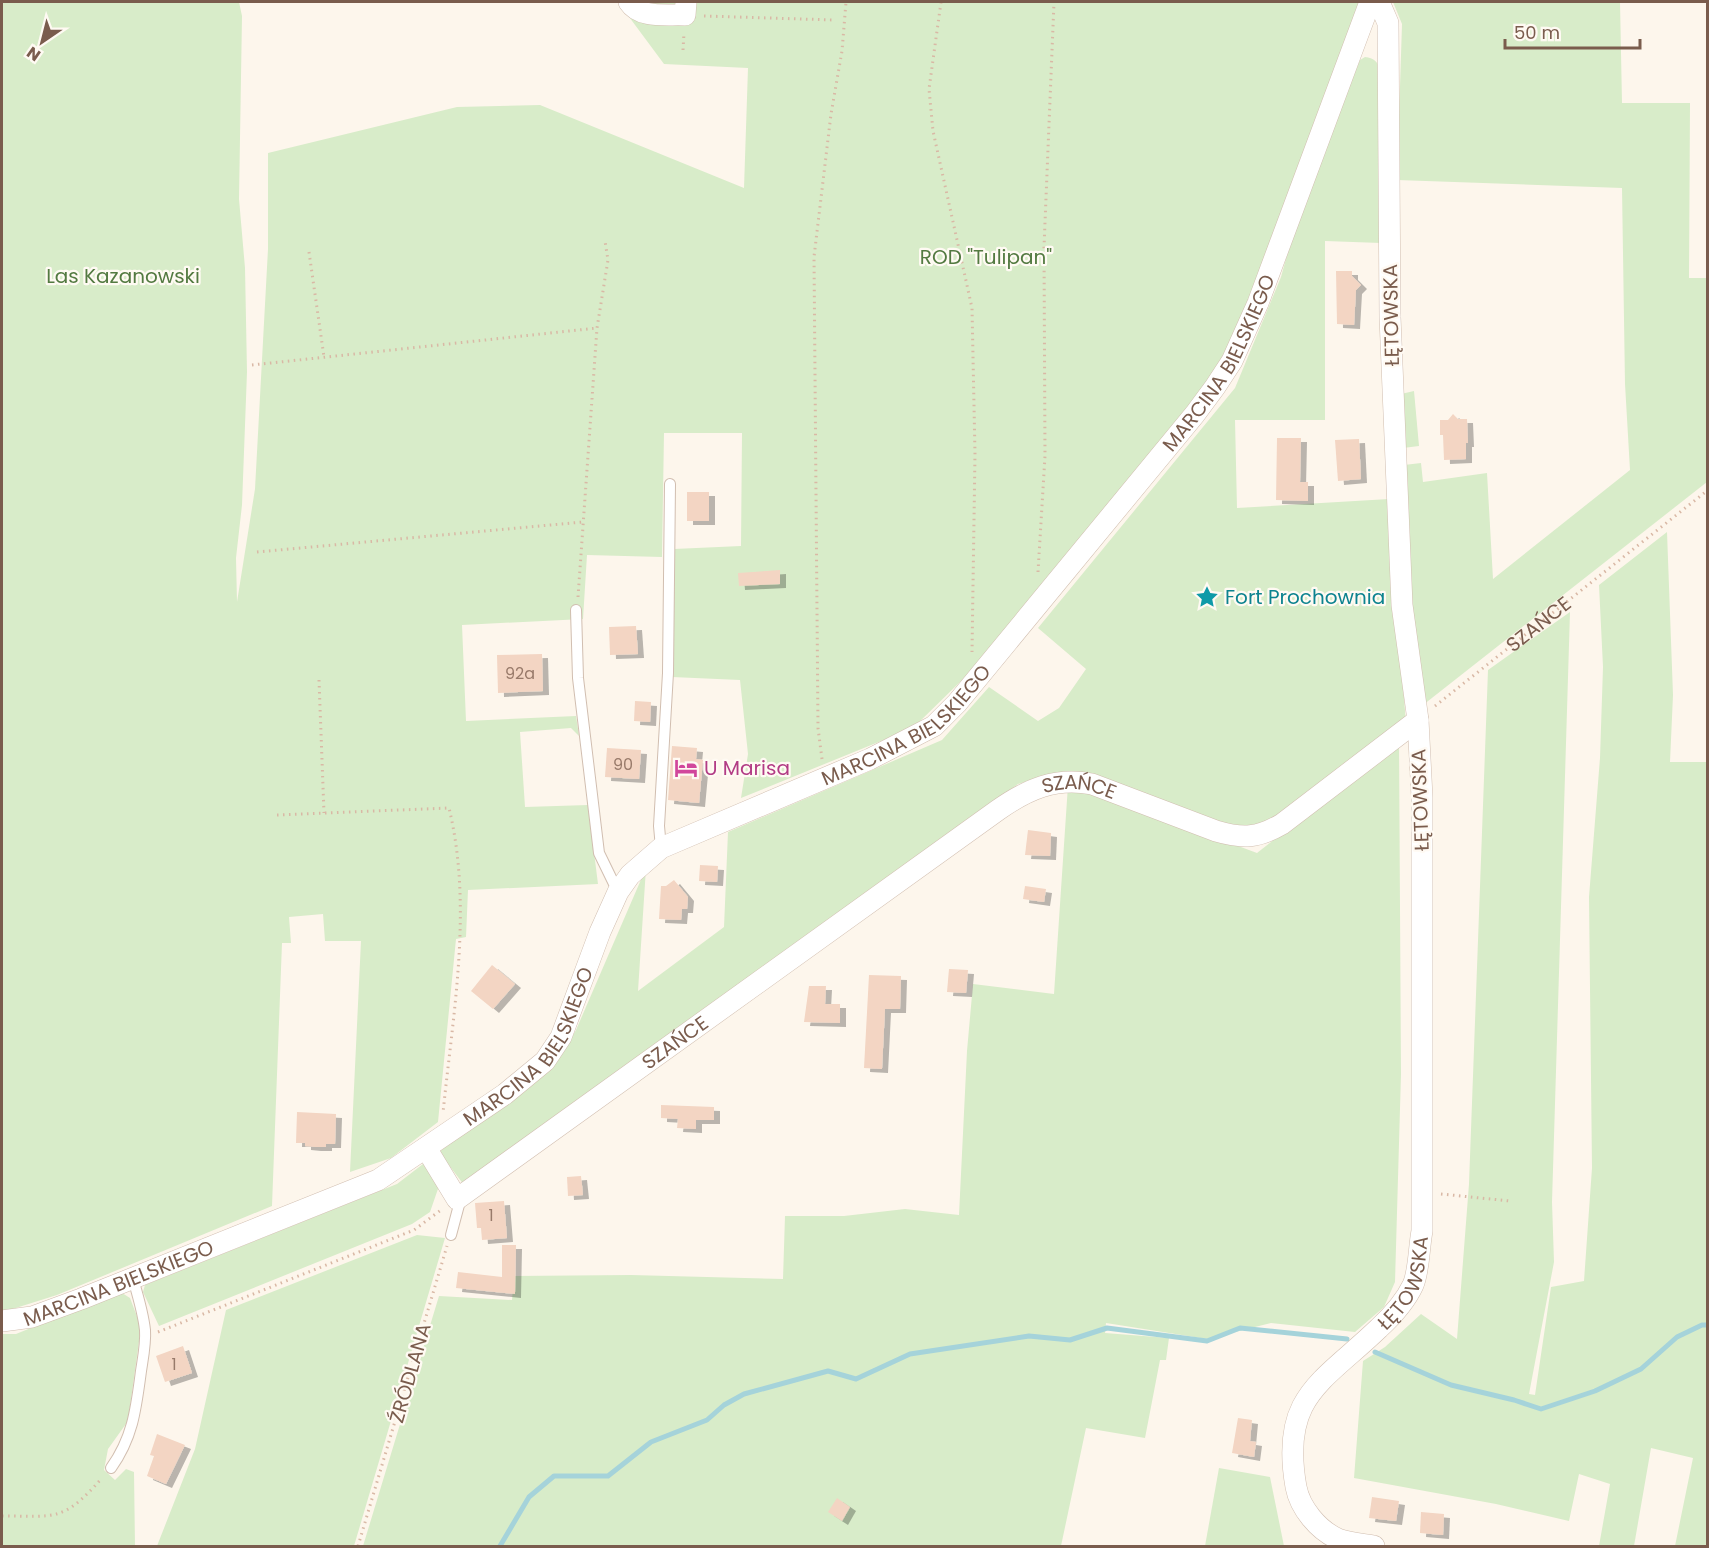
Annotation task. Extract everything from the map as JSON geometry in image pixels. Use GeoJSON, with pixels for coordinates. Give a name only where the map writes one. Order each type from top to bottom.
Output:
{"type":"FeatureCollection","features":[{"type":"Feature","properties":{"kind":"street"},"geometry":{"type":"LineString","coordinates":[[629,2],[632,7],[644,14],[686,8]]}},
{"type":"Feature","properties":{"kind":"street","name":"MARCINA BIELSKIEGO"},"geometry":{"type":"LineString","coordinates":[[2,1321],[32,1317],[134,1279],[378,1180],[505,1094],[545,1061],[568,1022],[600,932],[618,892],[630,875],[661,848],[870,759],[934,726],[980,676],[1195,414],[1232,362],[1258,303],[1370,2]]}},
{"type":"Feature","properties":{"kind":"street","name":"ŁĘTOWSKA"},"geometry":{"type":"LineString","coordinates":[[1374,1546],[1334,1542],[1312,1519],[1299,1497],[1293,1455],[1295,1424],[1309,1393],[1320,1380],[1355,1352],[1394,1315],[1414,1284],[1422,1231],[1422,798],[1418,720],[1402,604],[1390,317],[1388,23],[1379,2]]}},
{"type":"Feature","properties":{"kind":"street","name":"SZAŃCE"},"geometry":{"type":"LineString","coordinates":[[457,1199],[754,984],[1019,797],[1042,786],[1058,782],[1074,781],[1092,784],[1216,831],[1232,836],[1251,837],[1266,833],[1282,824],[1418,720]]}},
{"type":"Feature","properties":{"kind":"street"},"geometry":{"type":"LineString","coordinates":[[426,1148],[457,1199]]}},
{"type":"Feature","properties":{"kind":"lane"},"geometry":{"type":"LineString","coordinates":[[661,848],[659,826],[668,673],[670,484]]}},
{"type":"Feature","properties":{"kind":"lane"},"geometry":{"type":"LineString","coordinates":[[576,610],[578,678],[599,853],[618,892]]}},
{"type":"Feature","properties":{"kind":"lane"},"geometry":{"type":"LineString","coordinates":[[451,1235],[459,1205],[457,1199]]}},
{"type":"Feature","properties":{"kind":"lane"},"geometry":{"type":"LineString","coordinates":[[111,1468],[127,1443],[132,1427],[145,1337],[143,1316],[134,1279]]}},
{"type":"Feature","properties":{"kind":"path"},"geometry":{"type":"LineString","coordinates":[[824,778],[818,728],[814,256],[831,114],[842,51],[846,2]]}},
{"type":"Feature","properties":{"kind":"path"},"geometry":{"type":"LineString","coordinates":[[941,2],[929,89],[933,131],[972,308],[975,454],[972,663],[980,676]]}},
{"type":"Feature","properties":{"kind":"path"},"geometry":{"type":"LineString","coordinates":[[1051,589],[1038,576],[1045,456],[1044,246],[1054,2]]}},
{"type":"Feature","properties":{"kind":"path"},"geometry":{"type":"LineString","coordinates":[[686,8],[834,20]]}},
{"type":"Feature","properties":{"kind":"path"},"geometry":{"type":"LineString","coordinates":[[576,610],[597,328],[608,260],[604,241]]}},
{"type":"Feature","properties":{"kind":"path"},"geometry":{"type":"LineString","coordinates":[[309,252],[324,357]]}},
{"type":"Feature","properties":{"kind":"path"},"geometry":{"type":"LineString","coordinates":[[252,365],[597,328]]}},
{"type":"Feature","properties":{"kind":"path","name":"SZAŃCE"},"geometry":{"type":"LineString","coordinates":[[1418,720],[1707,490]]}},
{"type":"Feature","properties":{"kind":"path"},"geometry":{"type":"LineString","coordinates":[[257,552],[583,522]]}},
{"type":"Feature","properties":{"kind":"path"},"geometry":{"type":"LineString","coordinates":[[319,680],[324,813]]}},
{"type":"Feature","properties":{"kind":"path"},"geometry":{"type":"LineString","coordinates":[[277,815],[449,808],[456,835],[461,933],[442,1118],[445,1135]]}},
{"type":"Feature","properties":{"kind":"path"},"geometry":{"type":"LineString","coordinates":[[1422,1192],[1510,1201]]}},
{"type":"Feature","properties":{"kind":"path"},"geometry":{"type":"LineString","coordinates":[[145,1337],[414,1230],[457,1199]]}},
{"type":"Feature","properties":{"kind":"path","name":"ŹRÓDLANA"},"geometry":{"type":"LineString","coordinates":[[358,1546],[451,1235]]}},
{"type":"Feature","properties":{"kind":"path"},"geometry":{"type":"LineString","coordinates":[[2,1516],[48,1516],[71,1509],[111,1468]]}},
{"type":"Feature","properties":{"kind":"green space","name":"ROD \"Tulipan\""},"geometry":{"type":"Polygon","coordinates":[[[2,2],[239,2],[242,16],[239,199],[245,268],[247,372],[242,505],[236,558],[237,602],[255,489],[268,249],[268,153],[457,107],[540,105],[744,188],[748,68],[664,64],[618,2],[1361,2],[1256,285],[1221,361],[1187,409],[1004,639],[913,728],[741,798],[748,754],[740,680],[672,677],[674,549],[741,546],[742,433],[664,433],[662,557],[587,555],[583,619],[462,625],[466,721],[576,716],[579,736],[571,728],[520,732],[525,807],[588,805],[598,884],[468,890],[466,937],[456,939],[438,1122],[391,1158],[350,1172],[361,941],[325,941],[323,914],[289,917],[291,943],[282,943],[272,1206],[57,1295],[2,1312],[2,2]]]}},
{"type":"Feature","properties":{"kind":"green space"},"geometry":{"type":"Polygon","coordinates":[[[1393,2],[1620,2],[1622,103],[1690,103],[1689,278],[1708,278],[1707,482],[1423,705],[1413,642],[1404,465],[1421,463],[1423,482],[1487,473],[1493,579],[1630,470],[1625,384],[1622,188],[1397,180],[1402,24],[1393,2]]]}},
{"type":"Feature","properties":{"kind":"green space"},"geometry":{"type":"Polygon","coordinates":[[[1365,57],[1375,60],[1380,69],[1381,243],[1325,241],[1325,420],[1235,420],[1237,508],[1389,499],[1406,724],[1275,820],[1246,831],[1076,773],[1054,773],[1018,784],[464,1185],[439,1152],[559,1059],[576,1030],[646,868],[638,991],[724,927],[728,832],[942,740],[989,687],[1038,721],[1059,708],[1086,669],[1038,628],[1235,388],[1281,277],[1303,197],[1360,60],[1365,57]]]}},
{"type":"Feature","properties":{"kind":"green space"},"geometry":{"type":"Polygon","coordinates":[[[1414,391],[1419,446],[1403,448],[1401,394],[1414,391]]]}},
{"type":"Feature","properties":{"kind":"green space"},"geometry":{"type":"Polygon","coordinates":[[[1667,532],[1673,695],[1670,762],[1708,762],[1707,1546],[1675,1546],[1693,1458],[1651,1448],[1634,1546],[1599,1546],[1610,1484],[1579,1474],[1569,1521],[1496,1504],[1354,1478],[1363,1361],[1385,1347],[1421,1314],[1457,1339],[1469,1184],[1488,670],[1570,612],[1552,1202],[1554,1262],[1529,1394],[1535,1395],[1551,1287],[1584,1281],[1592,1168],[1589,897],[1600,758],[1603,667],[1599,585],[1667,532]]]}},
{"type":"Feature","properties":{"kind":"green space"},"geometry":{"type":"Polygon","coordinates":[[[1399,741],[1401,1074],[1395,1282],[1384,1307],[1355,1332],[1271,1323],[1207,1339],[1106,1323],[1105,1333],[1169,1338],[1166,1360],[1160,1360],[1145,1438],[1086,1428],[1061,1546],[363,1546],[439,1296],[512,1300],[514,1276],[631,1275],[783,1279],[785,1216],[844,1216],[905,1209],[959,1215],[967,1051],[973,984],[1054,994],[1068,785],[1074,785],[1257,853],[1399,741]]]}},
{"type":"Feature","properties":{"kind":"green space"},"geometry":{"type":"Polygon","coordinates":[[[423,1164],[439,1186],[430,1212],[412,1224],[159,1326],[143,1292],[145,1285],[397,1184],[423,1164]]]}},
{"type":"Feature","properties":{"kind":"green space"},"geometry":{"type":"Polygon","coordinates":[[[417,1235],[445,1238],[354,1546],[157,1546],[195,1449],[226,1310],[417,1235]]]}},
{"type":"Feature","properties":{"kind":"green space"},"geometry":{"type":"Polygon","coordinates":[[[122,1293],[130,1298],[141,1327],[128,1421],[108,1449],[104,1470],[115,1480],[126,1469],[134,1472],[135,1546],[2,1546],[2,1334],[16,1334],[122,1293]]]}},
{"type":"Feature","properties":{"kind":"green space"},"geometry":{"type":"Polygon","coordinates":[[[1219,1468],[1270,1477],[1284,1546],[1205,1546],[1219,1468]]]}},
{"type":"Feature","properties":{"kind":"building"},"geometry":{"type":"Polygon","coordinates":[[[1336,271],[1352,271],[1352,276],[1361,285],[1356,290],[1354,325],[1337,324],[1336,271]]]}},
{"type":"Feature","properties":{"kind":"building"},"geometry":{"type":"Polygon","coordinates":[[[1453,414],[1458,419],[1467,419],[1466,459],[1444,460],[1440,420],[1448,420],[1453,414]]]}},
{"type":"Feature","properties":{"kind":"building"},"geometry":{"type":"Polygon","coordinates":[[[1277,438],[1301,438],[1300,482],[1308,482],[1308,501],[1276,500],[1277,438]]]}},
{"type":"Feature","properties":{"kind":"building"},"geometry":{"type":"Polygon","coordinates":[[[1359,439],[1361,479],[1338,481],[1335,440],[1359,439]]]}},
{"type":"Feature","properties":{"kind":"building"},"geometry":{"type":"Polygon","coordinates":[[[687,492],[709,492],[709,521],[687,521],[687,492]]]}},
{"type":"Feature","properties":{"kind":"building"},"geometry":{"type":"Polygon","coordinates":[[[780,570],[780,584],[739,586],[738,573],[780,570]]]}},
{"type":"Feature","properties":{"kind":"building"},"geometry":{"type":"Polygon","coordinates":[[[636,626],[638,654],[610,655],[609,627],[636,626]]]}},
{"type":"Feature","properties":{"kind":"building"},"geometry":{"type":"Polygon","coordinates":[[[542,654],[543,691],[498,693],[497,655],[542,654]]]}},
{"type":"Feature","properties":{"kind":"building"},"geometry":{"type":"Polygon","coordinates":[[[635,701],[651,702],[650,722],[634,721],[635,701]]]}},
{"type":"Feature","properties":{"kind":"building"},"geometry":{"type":"Polygon","coordinates":[[[672,746],[697,748],[696,759],[703,760],[699,803],[668,800],[672,746]]]}},
{"type":"Feature","properties":{"kind":"building"},"geometry":{"type":"Polygon","coordinates":[[[607,748],[641,750],[639,779],[605,777],[607,748]]]}},
{"type":"Feature","properties":{"kind":"building"},"geometry":{"type":"Polygon","coordinates":[[[1028,830],[1051,833],[1050,856],[1025,855],[1028,830]]]}},
{"type":"Feature","properties":{"kind":"building"},"geometry":{"type":"Polygon","coordinates":[[[700,865],[718,866],[717,882],[699,881],[700,865]]]}},
{"type":"Feature","properties":{"kind":"building"},"geometry":{"type":"Polygon","coordinates":[[[674,880],[688,897],[687,909],[682,909],[681,920],[659,919],[661,886],[666,886],[674,880]]]}},
{"type":"Feature","properties":{"kind":"building"},"geometry":{"type":"Polygon","coordinates":[[[1025,886],[1046,889],[1044,902],[1023,899],[1025,886]]]}},
{"type":"Feature","properties":{"kind":"building"},"geometry":{"type":"Polygon","coordinates":[[[492,965],[515,984],[493,1009],[471,991],[492,965]]]}},
{"type":"Feature","properties":{"kind":"building"},"geometry":{"type":"Polygon","coordinates":[[[949,969],[968,970],[966,993],[947,992],[949,969]]]}},
{"type":"Feature","properties":{"kind":"building"},"geometry":{"type":"Polygon","coordinates":[[[869,975],[901,976],[900,1009],[885,1009],[882,1069],[864,1068],[869,975]]]}},
{"type":"Feature","properties":{"kind":"building"},"geometry":{"type":"Polygon","coordinates":[[[809,986],[826,986],[825,1004],[840,1004],[840,1023],[804,1022],[809,986]]]}},
{"type":"Feature","properties":{"kind":"building"},"geometry":{"type":"Polygon","coordinates":[[[661,1105],[714,1107],[714,1120],[696,1120],[696,1129],[677,1128],[678,1119],[661,1118],[661,1105]]]}},
{"type":"Feature","properties":{"kind":"building"},"geometry":{"type":"Polygon","coordinates":[[[297,1112],[336,1114],[335,1144],[315,1147],[305,1146],[305,1143],[296,1143],[297,1112]]]}},
{"type":"Feature","properties":{"kind":"building"},"geometry":{"type":"Polygon","coordinates":[[[581,1176],[583,1195],[568,1196],[567,1177],[581,1176]]]}},
{"type":"Feature","properties":{"kind":"building"},"geometry":{"type":"Polygon","coordinates":[[[504,1201],[507,1238],[482,1240],[481,1228],[477,1228],[475,1203],[504,1201]]]}},
{"type":"Feature","properties":{"kind":"building"},"geometry":{"type":"Polygon","coordinates":[[[502,1245],[516,1245],[515,1294],[456,1288],[458,1272],[502,1277],[502,1245]]]}},
{"type":"Feature","properties":{"kind":"building"},"geometry":{"type":"Polygon","coordinates":[[[183,1346],[192,1373],[165,1382],[156,1356],[183,1346]]]}},
{"type":"Feature","properties":{"kind":"building"},"geometry":{"type":"Polygon","coordinates":[[[1238,1418],[1252,1420],[1250,1441],[1256,1442],[1254,1457],[1232,1453],[1238,1418]]]}},
{"type":"Feature","properties":{"kind":"building"},"geometry":{"type":"Polygon","coordinates":[[[157,1434],[185,1445],[166,1484],[147,1476],[154,1456],[150,1455],[157,1434]]]}},
{"type":"Feature","properties":{"kind":"building"},"geometry":{"type":"Polygon","coordinates":[[[1372,1497],[1399,1501],[1396,1521],[1369,1518],[1372,1497]]]}},
{"type":"Feature","properties":{"kind":"building"},"geometry":{"type":"Polygon","coordinates":[[[837,1498],[850,1507],[842,1521],[828,1512],[837,1498]]]}},
{"type":"Feature","properties":{"kind":"building"},"geometry":{"type":"Polygon","coordinates":[[[1421,1512],[1444,1514],[1443,1535],[1420,1533],[1421,1512]]]}},
{"type":"Feature","properties":{"kind":"waterway"},"geometry":{"type":"LineString","coordinates":[[1375,1352],[1451,1385],[1541,1409],[1595,1391],[1641,1369],[1677,1337],[1702,1325],[1708,1325]]}},
{"type":"Feature","properties":{"kind":"waterway"},"geometry":{"type":"LineString","coordinates":[[500,1546],[529,1497],[554,1476],[608,1476],[651,1442],[707,1420],[724,1405],[744,1394],[828,1371],[856,1379],[910,1354],[1029,1336],[1070,1340],[1107,1328],[1207,1341],[1240,1328],[1347,1339]]}},
{"type":"Feature","properties":{"kind":"place","name":"Fort Prochownia"},"geometry":{"type":"Point","coordinates":[1207,597]}},
{"type":"Feature","properties":{"kind":"place","name":"U Marisa"},"geometry":{"type":"Point","coordinates":[686,768]}},
{"type":"Feature","properties":{"kind":"park label","name":"Las Kazanowski"},"geometry":{"type":"Point","coordinates":[123,276]}}]}
